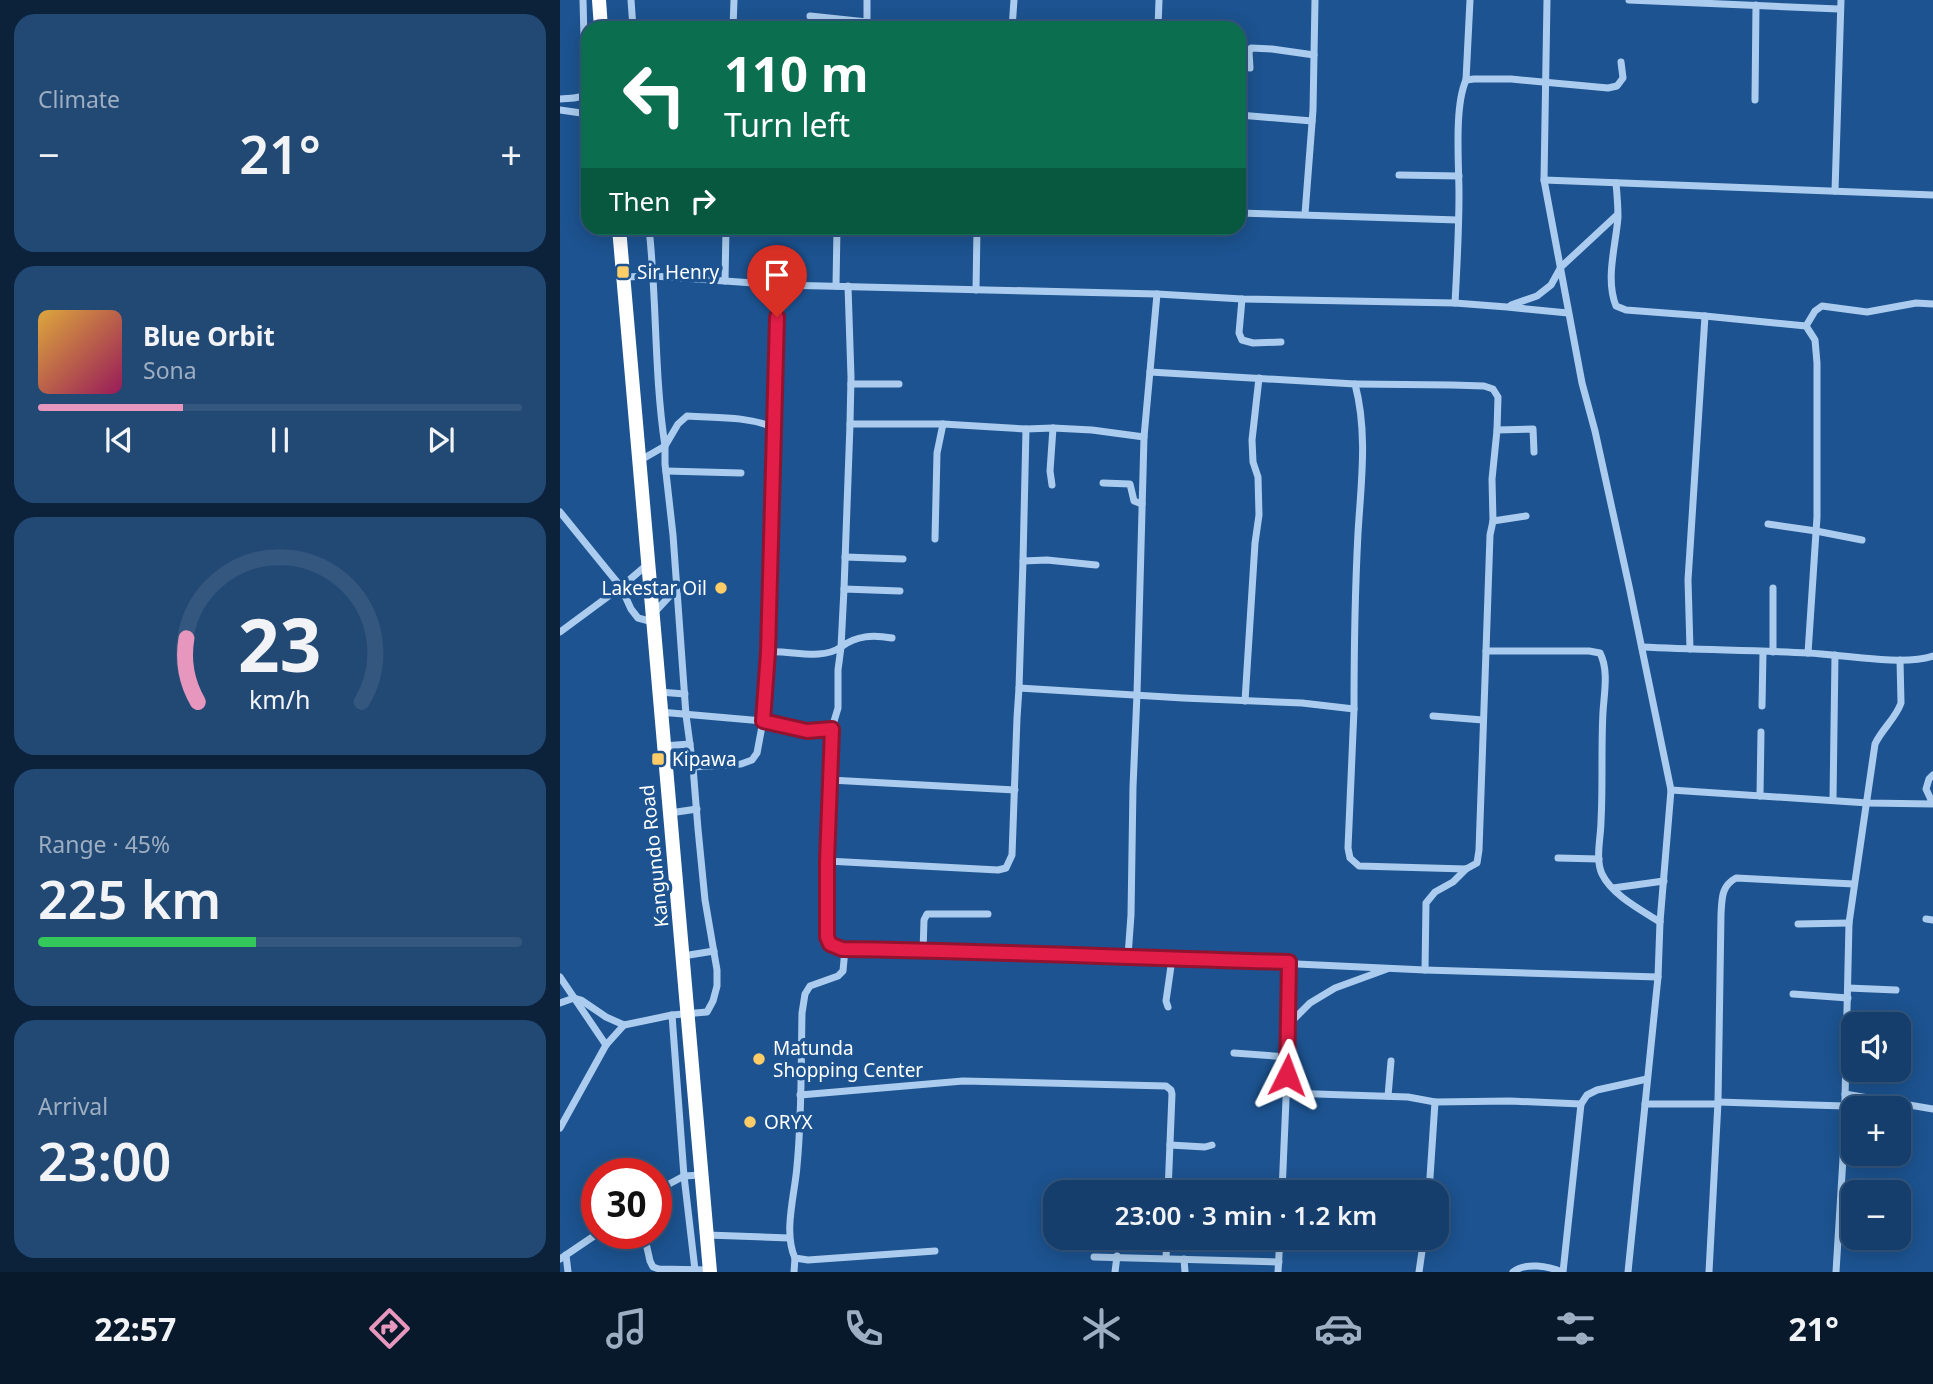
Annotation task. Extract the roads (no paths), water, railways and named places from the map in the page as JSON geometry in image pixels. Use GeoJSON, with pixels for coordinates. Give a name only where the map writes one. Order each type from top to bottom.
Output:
{"type":"FeatureCollection","features":[{"type":"Feature","properties":{"kind":"highway"},"geometry":{"type":"LineString","coordinates":[[599,0],[600,21]]}},
{"type":"Feature","properties":{"kind":"highway","name":"Kangundo Road"},"geometry":{"type":"LineString","coordinates":[[620,235],[707,1235],[705,1271]]}},
{"type":"Feature","properties":{"kind":"street"},"geometry":{"type":"LineString","coordinates":[[583,0],[584,21]]}},
{"type":"Feature","properties":{"kind":"street"},"geometry":{"type":"LineString","coordinates":[[631,0],[632,21]]}},
{"type":"Feature","properties":{"kind":"street"},"geometry":{"type":"LineString","coordinates":[[733,21],[734,0]]}},
{"type":"Feature","properties":{"kind":"street"},"geometry":{"type":"LineString","coordinates":[[867,0],[867,21]]}},
{"type":"Feature","properties":{"kind":"street"},"geometry":{"type":"LineString","coordinates":[[1012,21],[1014,0]]}},
{"type":"Feature","properties":{"kind":"street"},"geometry":{"type":"LineString","coordinates":[[1158,21],[1159,0]]}},
{"type":"Feature","properties":{"kind":"street"},"geometry":{"type":"LineString","coordinates":[[1306,214],[1315,0]]}},
{"type":"Feature","properties":{"kind":"street"},"geometry":{"type":"LineString","coordinates":[[1455,303],[1459,118],[1466,80],[1469,0]]}},
{"type":"Feature","properties":{"kind":"street"},"geometry":{"type":"LineString","coordinates":[[1547,0],[1544,180],[1587,407],[1595,431],[1671,790],[1658,977],[1628,1272]]}},
{"type":"Feature","properties":{"kind":"street"},"geometry":{"type":"LineString","coordinates":[[1629,0],[1756,5],[1840,4],[1835,191]]}},
{"type":"Feature","properties":{"kind":"street"},"geometry":{"type":"LineString","coordinates":[[1755,100],[1756,5]]}},
{"type":"Feature","properties":{"kind":"street"},"geometry":{"type":"LineString","coordinates":[[810,16],[842,21]]}},
{"type":"Feature","properties":{"kind":"street"},"geometry":{"type":"LineString","coordinates":[[1250,68],[1251,48],[1314,55]]}},
{"type":"Feature","properties":{"kind":"street"},"geometry":{"type":"LineString","coordinates":[[1466,80],[1545,81],[1608,88],[1617,86],[1623,78],[1621,62]]}},
{"type":"Feature","properties":{"kind":"street"},"geometry":{"type":"LineString","coordinates":[[560,99],[581,96]]}},
{"type":"Feature","properties":{"kind":"street"},"geometry":{"type":"LineString","coordinates":[[560,110],[581,113]]}},
{"type":"Feature","properties":{"kind":"street"},"geometry":{"type":"LineString","coordinates":[[1246,116],[1312,121]]}},
{"type":"Feature","properties":{"kind":"street"},"geometry":{"type":"LineString","coordinates":[[1399,174],[1459,176]]}},
{"type":"Feature","properties":{"kind":"street"},"geometry":{"type":"LineString","coordinates":[[1544,180],[1933,195]]}},
{"type":"Feature","properties":{"kind":"street"},"geometry":{"type":"LineString","coordinates":[[1616,183],[1618,215],[1612,268],[1612,296],[1616,306],[1626,310],[1805,326],[1815,340],[1816,531],[1808,653]]}},
{"type":"Feature","properties":{"kind":"street"},"geometry":{"type":"LineString","coordinates":[[1246,212],[1458,220]]}},
{"type":"Feature","properties":{"kind":"street"},"geometry":{"type":"LineString","coordinates":[[1507,307],[1537,296],[1551,285],[1562,267],[1618,215]]}},
{"type":"Feature","properties":{"kind":"street"},"geometry":{"type":"LineString","coordinates":[[560,1003],[574,998],[581,1000],[606,1017],[624,1025],[671,1015],[700,1014],[710,1008],[718,978],[705,900],[685,694],[678,587],[660,403],[650,235]]}},
{"type":"Feature","properties":{"kind":"street"},"geometry":{"type":"LineString","coordinates":[[725,281],[726,235]]}},
{"type":"Feature","properties":{"kind":"street"},"geometry":{"type":"LineString","coordinates":[[836,286],[837,235]]}},
{"type":"Feature","properties":{"kind":"street"},"geometry":{"type":"LineString","coordinates":[[976,290],[977,235]]}},
{"type":"Feature","properties":{"kind":"street"},"geometry":{"type":"LineString","coordinates":[[624,277],[654,276],[781,285],[1455,303],[1568,313]]}},
{"type":"Feature","properties":{"kind":"street"},"geometry":{"type":"LineString","coordinates":[[693,767],[741,764],[752,760],[757,753],[763,721],[768,652],[776,334],[781,285]]}},
{"type":"Feature","properties":{"kind":"street"},"geometry":{"type":"LineString","coordinates":[[848,286],[850,424],[838,708],[832,729],[830,780],[827,861],[827,937],[830,944],[845,949],[987,951],[1658,977]]}},
{"type":"Feature","properties":{"kind":"street"},"geometry":{"type":"LineString","coordinates":[[1128,956],[1144,437],[1157,294]]}},
{"type":"Feature","properties":{"kind":"street"},"geometry":{"type":"LineString","coordinates":[[1242,299],[1239,333],[1242,340],[1253,343],[1281,342]]}},
{"type":"Feature","properties":{"kind":"street"},"geometry":{"type":"LineString","coordinates":[[1805,326],[1822,306],[1867,312],[1916,303],[1933,303]]}},
{"type":"Feature","properties":{"kind":"street"},"geometry":{"type":"LineString","coordinates":[[1690,649],[1688,580],[1706,316]]}},
{"type":"Feature","properties":{"kind":"street"},"geometry":{"type":"LineString","coordinates":[[1150,372],[1355,384],[1484,386],[1493,389],[1498,397],[1492,479],[1493,521],[1490,535],[1479,850],[1476,863],[1453,882],[1435,892],[1426,902],[1425,970]]}},
{"type":"Feature","properties":{"kind":"street"},"geometry":{"type":"LineString","coordinates":[[1245,701],[1259,515],[1258,477],[1253,462],[1252,440],[1259,378]]}},
{"type":"Feature","properties":{"kind":"street"},"geometry":{"type":"LineString","coordinates":[[851,384],[899,384]]}},
{"type":"Feature","properties":{"kind":"street"},"geometry":{"type":"LineString","coordinates":[[1355,384],[1363,432],[1348,848],[1350,858],[1359,866],[1466,869]]}},
{"type":"Feature","properties":{"kind":"street"},"geometry":{"type":"LineString","coordinates":[[639,461],[665,446],[678,424],[687,416],[755,420],[773,427]]}},
{"type":"Feature","properties":{"kind":"street"},"geometry":{"type":"LineString","coordinates":[[850,424],[1053,428],[1144,437]]}},
{"type":"Feature","properties":{"kind":"street"},"geometry":{"type":"LineString","coordinates":[[935,539],[937,453],[943,424]]}},
{"type":"Feature","properties":{"kind":"street"},"geometry":{"type":"LineString","coordinates":[[1052,485],[1050,471],[1053,428]]}},
{"type":"Feature","properties":{"kind":"street"},"geometry":{"type":"LineString","coordinates":[[827,861],[1006,869],[1012,855],[1020,688],[1026,429]]}},
{"type":"Feature","properties":{"kind":"street"},"geometry":{"type":"LineString","coordinates":[[1497,430],[1534,429],[1534,452]]}},
{"type":"Feature","properties":{"kind":"street"},"geometry":{"type":"LineString","coordinates":[[666,471],[741,473]]}},
{"type":"Feature","properties":{"kind":"street"},"geometry":{"type":"LineString","coordinates":[[1103,483],[1130,484],[1134,501],[1142,504]]}},
{"type":"Feature","properties":{"kind":"street"},"geometry":{"type":"LineString","coordinates":[[560,512],[621,587],[638,618],[653,619],[678,587]]}},
{"type":"Feature","properties":{"kind":"street"},"geometry":{"type":"LineString","coordinates":[[1493,521],[1526,516]]}},
{"type":"Feature","properties":{"kind":"street"},"geometry":{"type":"LineString","coordinates":[[1768,524],[1863,540]]}},
{"type":"Feature","properties":{"kind":"street"},"geometry":{"type":"LineString","coordinates":[[845,557],[903,559]]}},
{"type":"Feature","properties":{"kind":"street"},"geometry":{"type":"LineString","coordinates":[[1023,561],[1096,565]]}},
{"type":"Feature","properties":{"kind":"street"},"geometry":{"type":"LineString","coordinates":[[560,632],[648,564]]}},
{"type":"Feature","properties":{"kind":"street"},"geometry":{"type":"LineString","coordinates":[[1773,588],[1773,652]]}},
{"type":"Feature","properties":{"kind":"street"},"geometry":{"type":"LineString","coordinates":[[844,589],[900,591]]}},
{"type":"Feature","properties":{"kind":"street"},"geometry":{"type":"LineString","coordinates":[[768,652],[826,653],[834,652],[849,640],[858,637],[892,638]]}},
{"type":"Feature","properties":{"kind":"street"},"geometry":{"type":"LineString","coordinates":[[1642,647],[1808,653],[1900,660],[1933,656]]}},
{"type":"Feature","properties":{"kind":"street"},"geometry":{"type":"LineString","coordinates":[[1486,651],[1600,653],[1604,660],[1600,872],[1608,884],[1630,903],[1660,922]]}},
{"type":"Feature","properties":{"kind":"street"},"geometry":{"type":"LineString","coordinates":[[1762,706],[1763,652]]}},
{"type":"Feature","properties":{"kind":"street"},"geometry":{"type":"LineString","coordinates":[[1833,800],[1835,655]]}},
{"type":"Feature","properties":{"kind":"street"},"geometry":{"type":"LineString","coordinates":[[1900,660],[1902,703],[1875,744],[1849,923],[1845,1094],[1933,1109]]}},
{"type":"Feature","properties":{"kind":"street"},"geometry":{"type":"LineString","coordinates":[[1020,688],[1302,703],[1354,709]]}},
{"type":"Feature","properties":{"kind":"street"},"geometry":{"type":"LineString","coordinates":[[659,692],[685,694]]}},
{"type":"Feature","properties":{"kind":"street"},"geometry":{"type":"LineString","coordinates":[[660,712],[763,721],[807,731],[832,729]]}},
{"type":"Feature","properties":{"kind":"street"},"geometry":{"type":"LineString","coordinates":[[1433,716],[1483,720]]}},
{"type":"Feature","properties":{"kind":"street"},"geometry":{"type":"LineString","coordinates":[[1760,796],[1761,732]]}},
{"type":"Feature","properties":{"kind":"street"},"geometry":{"type":"LineString","coordinates":[[663,746],[690,744]]}},
{"type":"Feature","properties":{"kind":"street"},"geometry":{"type":"LineString","coordinates":[[1671,790],[1868,803],[1933,804],[1926,789],[1933,775]]}},
{"type":"Feature","properties":{"kind":"street"},"geometry":{"type":"LineString","coordinates":[[830,780],[1015,790]]}},
{"type":"Feature","properties":{"kind":"street"},"geometry":{"type":"LineString","coordinates":[[669,813],[697,809]]}},
{"type":"Feature","properties":{"kind":"street"},"geometry":{"type":"LineString","coordinates":[[1558,858],[1599,859]]}},
{"type":"Feature","properties":{"kind":"street"},"geometry":{"type":"LineString","coordinates":[[1709,1272],[1718,1103],[1721,914],[1724,889],[1727,883],[1736,878],[1854,884]]}},
{"type":"Feature","properties":{"kind":"street"},"geometry":{"type":"LineString","coordinates":[[1613,888],[1664,881]]}},
{"type":"Feature","properties":{"kind":"street"},"geometry":{"type":"LineString","coordinates":[[923,952],[924,920],[928,914],[988,914]]}},
{"type":"Feature","properties":{"kind":"street"},"geometry":{"type":"LineString","coordinates":[[1798,924],[1849,923]]}},
{"type":"Feature","properties":{"kind":"street"},"geometry":{"type":"LineString","coordinates":[[794,1272],[795,1258],[789,1238],[797,1165],[802,1013],[805,994],[810,986],[838,976],[843,971],[845,949]]}},
{"type":"Feature","properties":{"kind":"street"},"geometry":{"type":"LineString","coordinates":[[683,956],[714,951]]}},
{"type":"Feature","properties":{"kind":"street"},"geometry":{"type":"LineString","coordinates":[[1168,1007],[1166,1001],[1172,959]]}},
{"type":"Feature","properties":{"kind":"street"},"geometry":{"type":"LineString","coordinates":[[1282,1180],[1289,962]]}},
{"type":"Feature","properties":{"kind":"street"},"geometry":{"type":"LineString","coordinates":[[1289,1024],[1310,1003],[1335,988],[1390,968]]}},
{"type":"Feature","properties":{"kind":"street"},"geometry":{"type":"LineString","coordinates":[[560,977],[606,1045]]}},
{"type":"Feature","properties":{"kind":"street"},"geometry":{"type":"LineString","coordinates":[[1848,988],[1896,990]]}},
{"type":"Feature","properties":{"kind":"street"},"geometry":{"type":"LineString","coordinates":[[1793,995],[1848,998]]}},
{"type":"Feature","properties":{"kind":"street"},"geometry":{"type":"LineString","coordinates":[[647,1249],[653,1267],[705,1271],[684,1176],[671,1015]]}},
{"type":"Feature","properties":{"kind":"street"},"geometry":{"type":"LineString","coordinates":[[561,1124],[606,1045],[624,1025]]}},
{"type":"Feature","properties":{"kind":"street"},"geometry":{"type":"LineString","coordinates":[[1234,1053],[1288,1057]]}},
{"type":"Feature","properties":{"kind":"street"},"geometry":{"type":"LineString","coordinates":[[1388,1096],[1391,1061]]}},
{"type":"Feature","properties":{"kind":"street"},"geometry":{"type":"LineString","coordinates":[[1513,1272],[1517,1268],[1539,1266],[1563,1272],[1581,1104],[1587,1095],[1597,1090],[1647,1079]]}},
{"type":"Feature","properties":{"kind":"street"},"geometry":{"type":"LineString","coordinates":[[800,1095],[963,1081],[1166,1086],[1172,1094],[1169,1180]]}},
{"type":"Feature","properties":{"kind":"street"},"geometry":{"type":"LineString","coordinates":[[1286,1093],[1408,1097],[1436,1102],[1581,1104]]}},
{"type":"Feature","properties":{"kind":"street"},"geometry":{"type":"LineString","coordinates":[[1430,1180],[1436,1102]]}},
{"type":"Feature","properties":{"kind":"street"},"geometry":{"type":"LineString","coordinates":[[1645,1104],[1841,1106]]}},
{"type":"Feature","properties":{"kind":"street"},"geometry":{"type":"LineString","coordinates":[[1170,1145],[1212,1145]]}},
{"type":"Feature","properties":{"kind":"street"},"geometry":{"type":"LineString","coordinates":[[1836,1272],[1843,1166]]}},
{"type":"Feature","properties":{"kind":"street"},"geometry":{"type":"LineString","coordinates":[[672,1182],[684,1176],[701,1175]]}},
{"type":"Feature","properties":{"kind":"street"},"geometry":{"type":"LineString","coordinates":[[707,1235],[789,1238]]}},
{"type":"Feature","properties":{"kind":"street"},"geometry":{"type":"LineString","coordinates":[[568,1272],[563,1257],[581,1245]]}},
{"type":"Feature","properties":{"kind":"street"},"geometry":{"type":"LineString","coordinates":[[1166,1250],[1166,1258]]}},
{"type":"Feature","properties":{"kind":"street"},"geometry":{"type":"LineString","coordinates":[[1278,1272],[1279,1250]]}},
{"type":"Feature","properties":{"kind":"street"},"geometry":{"type":"LineString","coordinates":[[1419,1272],[1422,1250]]}},
{"type":"Feature","properties":{"kind":"street"},"geometry":{"type":"LineString","coordinates":[[795,1258],[808,1260],[935,1251]]}},
{"type":"Feature","properties":{"kind":"street"},"geometry":{"type":"LineString","coordinates":[[1115,1272],[1117,1256]]}},
{"type":"Feature","properties":{"kind":"street"},"geometry":{"type":"LineString","coordinates":[[1094,1257],[1279,1262]]}},
{"type":"Feature","properties":{"kind":"street"},"geometry":{"type":"LineString","coordinates":[[1184,1259],[1185,1272]]}},
{"type":"Feature","properties":{"kind":"place","name":"Sir Henry"},"geometry":{"type":"Point","coordinates":[623,272]}},
{"type":"Feature","properties":{"kind":"place","name":"Lakestar Oil"},"geometry":{"type":"Point","coordinates":[721,588]}},
{"type":"Feature","properties":{"kind":"place","name":"Kipawa"},"geometry":{"type":"Point","coordinates":[658,759]}},
{"type":"Feature","properties":{"kind":"place","name":"Matunda Shopping Center"},"geometry":{"type":"Point","coordinates":[759,1059]}},
{"type":"Feature","properties":{"kind":"place","name":"ORYX"},"geometry":{"type":"Point","coordinates":[750,1122]}}]}
